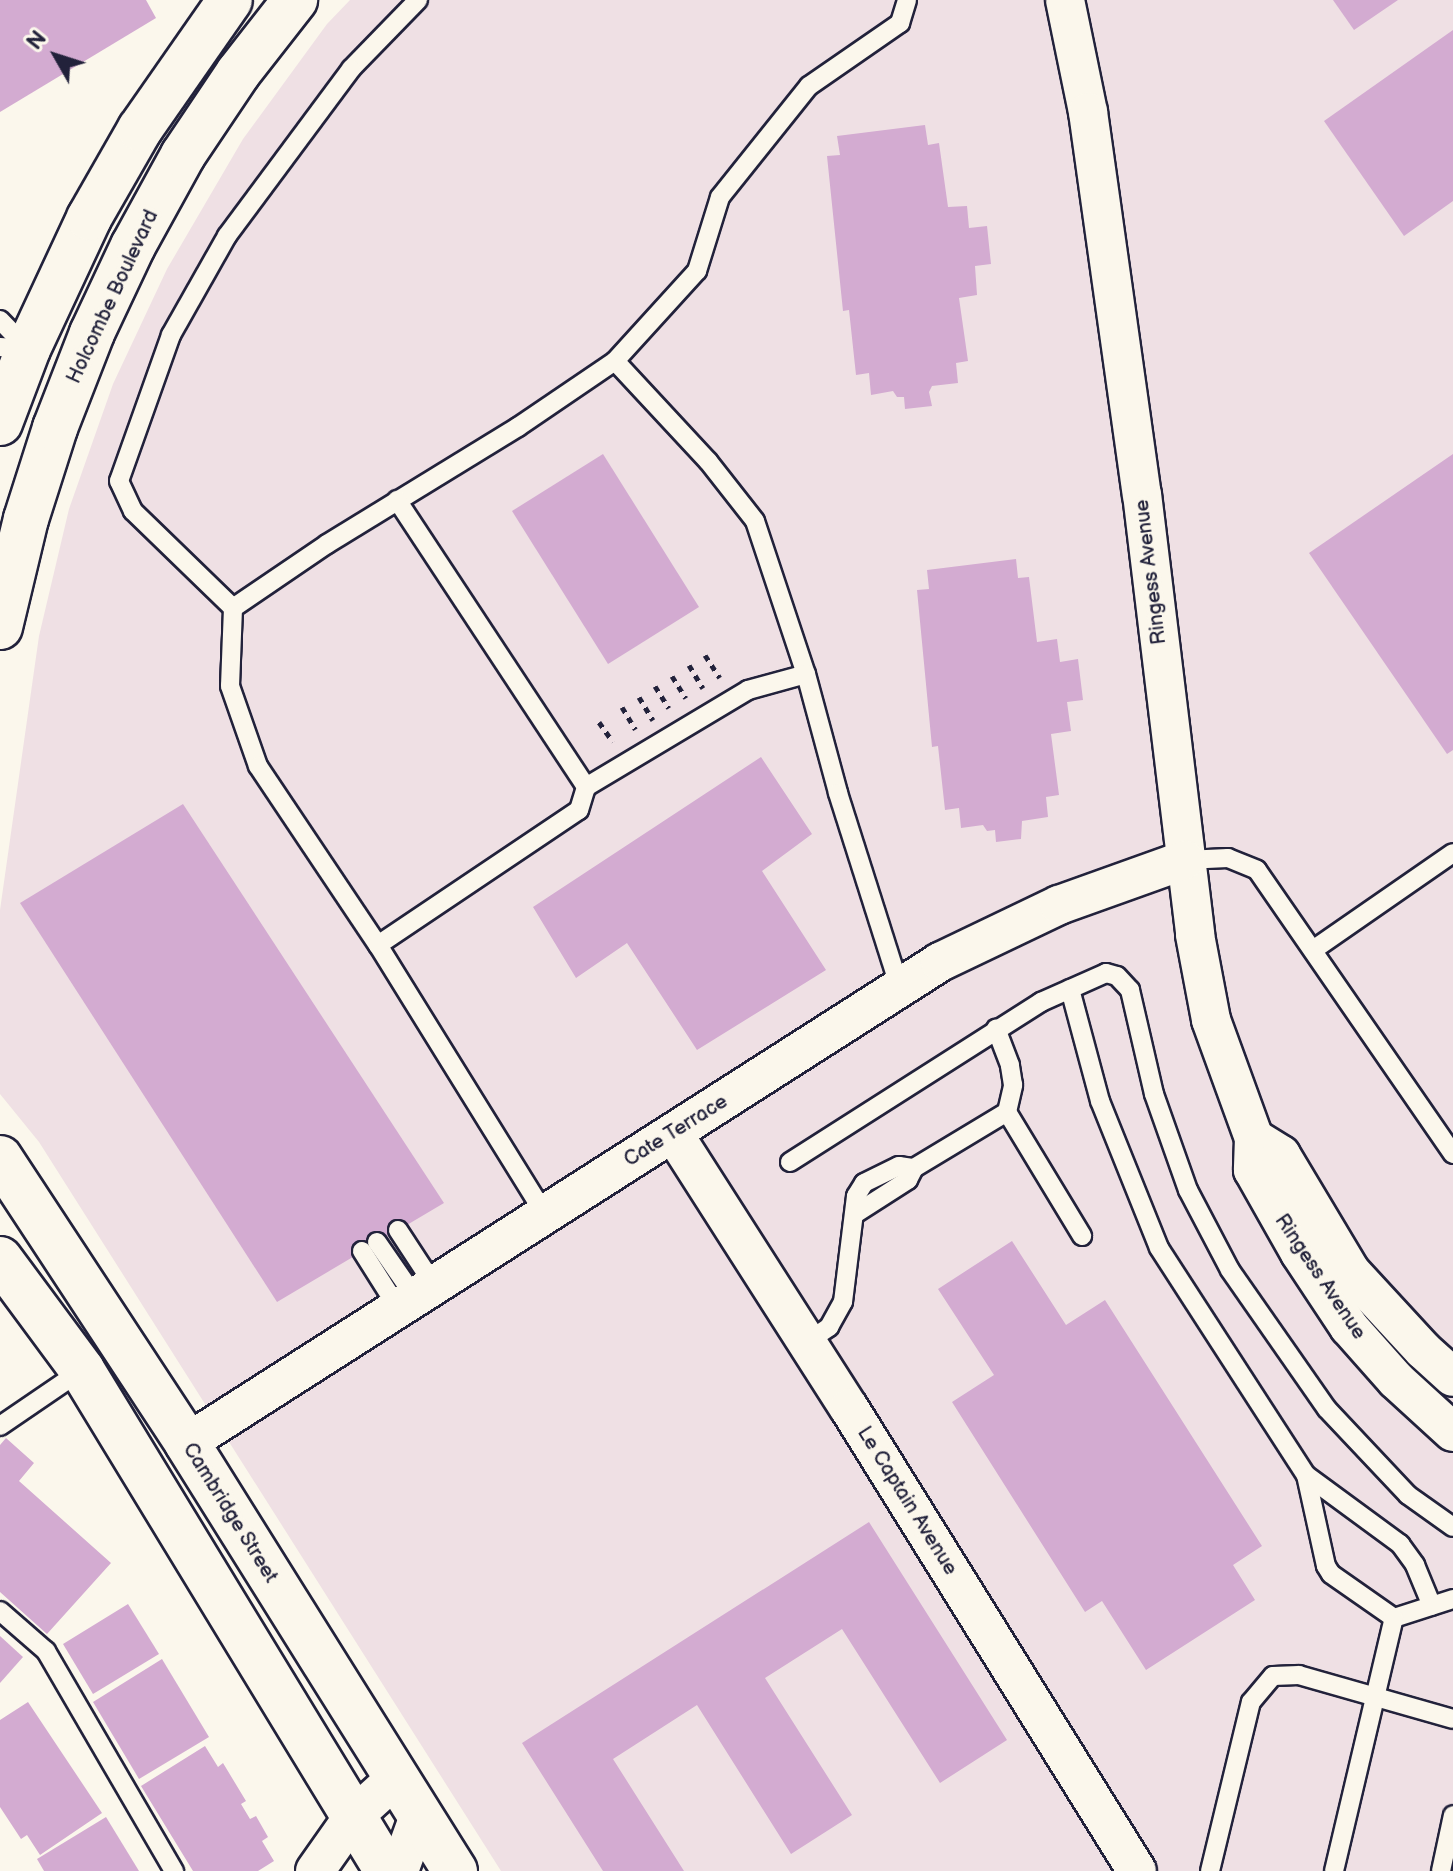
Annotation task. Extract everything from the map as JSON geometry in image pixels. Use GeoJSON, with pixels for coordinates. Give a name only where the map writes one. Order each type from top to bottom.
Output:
{"type":"FeatureCollection","features":[{"type":"Feature","properties":{"kind":"street"},"geometry":{"type":"LineString","coordinates":[[0,423],[9,339],[96,205],[140,129],[230,0]]}},
{"type":"Feature","properties":{"kind":"street","name":"Holcombe Boulevard"},"geometry":{"type":"LineString","coordinates":[[0,627],[6,575],[30,504],[78,370],[133,246],[183,155],[238,73],[295,0]]}},
{"type":"Feature","properties":{"kind":"street","name":"Ringess Avenue"},"geometry":{"type":"LineString","coordinates":[[1065,0],[1088,112],[1122,355],[1185,860],[1211,1020],[1254,1138],[1253,1170],[1300,1253],[1349,1327],[1396,1380],[1453,1432]]}},
{"type":"Feature","properties":{"kind":"street"},"geometry":{"type":"LineString","coordinates":[[9,339],[78,370]]}},
{"type":"Feature","properties":{"kind":"street","name":"Cate Terrace"},"geometry":{"type":"LineString","coordinates":[[187,1443],[940,962],[1029,918],[1185,860]]}},
{"type":"Feature","properties":{"kind":"street","name":"Le Captain Avenue"},"geometry":{"type":"LineString","coordinates":[[673,1133],[1137,1871]]}},
{"type":"Feature","properties":{"kind":"street","name":"Ringess Avenue"},"geometry":{"type":"LineString","coordinates":[[1254,1138],[1281,1155],[1351,1272],[1423,1350],[1453,1377]]}},
{"type":"Feature","properties":{"kind":"street","name":"Cambridge Street"},"geometry":{"type":"LineString","coordinates":[[0,1158],[187,1443],[455,1871]]}},
{"type":"Feature","properties":{"kind":"street"},"geometry":{"type":"LineString","coordinates":[[0,1259],[82,1370],[387,1871]]}},
{"type":"Feature","properties":{"kind":"street"},"geometry":{"type":"LineString","coordinates":[[315,1871],[353,1817],[396,1778]]}},
{"type":"Feature","properties":{"kind":"street"},"geometry":{"type":"LineString","coordinates":[[399,1871],[419,1816]]}},
{"type":"Feature","properties":{"kind":"lane"},"geometry":{"type":"LineString","coordinates":[[418,0],[351,69],[227,236],[171,335],[119,481],[133,511],[233,608],[230,686],[258,766],[378,945],[545,1214]]}},
{"type":"Feature","properties":{"kind":"lane"},"geometry":{"type":"LineString","coordinates":[[233,608],[397,500],[518,427],[615,361],[697,271],[720,197],[809,86],[900,23],[907,0]]}},
{"type":"Feature","properties":{"kind":"lane"},"geometry":{"type":"LineString","coordinates":[[615,361],[708,461],[755,521],[806,674],[838,793],[900,988]]}},
{"type":"Feature","properties":{"kind":"lane"},"geometry":{"type":"LineString","coordinates":[[397,500],[586,787]]}},
{"type":"Feature","properties":{"kind":"lane"},"geometry":{"type":"LineString","coordinates":[[378,945],[579,810],[586,787],[748,690],[806,674]]}},
{"type":"Feature","properties":{"kind":"lane"},"geometry":{"type":"LineString","coordinates":[[1313,950],[1453,853]]}},
{"type":"Feature","properties":{"kind":"lane"},"geometry":{"type":"LineString","coordinates":[[1185,860],[1228,858],[1248,863],[1257,870],[1453,1154]]}},
{"type":"Feature","properties":{"kind":"lane"},"geometry":{"type":"LineString","coordinates":[[790,1162],[996,1029],[1070,989],[1106,973],[1125,983],[1130,990],[1154,1094],[1188,1190],[1230,1270],[1327,1409],[1408,1495],[1453,1527]]}},
{"type":"Feature","properties":{"kind":"lane"},"geometry":{"type":"LineString","coordinates":[[1070,989],[1100,1101],[1159,1248],[1306,1475],[1326,1566],[1331,1574],[1394,1618]]}},
{"type":"Feature","properties":{"kind":"lane"},"geometry":{"type":"LineString","coordinates":[[996,1029],[1010,1065],[1013,1085],[1007,1112],[1082,1236]]}},
{"type":"Feature","properties":{"kind":"lane"},"geometry":{"type":"LineString","coordinates":[[807,1342],[829,1327],[843,1302],[855,1214],[908,1180],[914,1168],[1007,1112]]}},
{"type":"Feature","properties":{"kind":"lane"},"geometry":{"type":"LineString","coordinates":[[398,1230],[416,1297]]}},
{"type":"Feature","properties":{"kind":"lane"},"geometry":{"type":"LineString","coordinates":[[370,1247],[416,1297]]}},
{"type":"Feature","properties":{"kind":"lane"},"geometry":{"type":"LineString","coordinates":[[0,1426],[82,1370]]}},
{"type":"Feature","properties":{"kind":"lane"},"geometry":{"type":"LineString","coordinates":[[1306,1475],[1400,1544],[1415,1565],[1432,1606]]}},
{"type":"Feature","properties":{"kind":"lane"},"geometry":{"type":"LineString","coordinates":[[1394,1618],[1453,1599]]}},
{"type":"Feature","properties":{"kind":"lane"},"geometry":{"type":"LineString","coordinates":[[0,1611],[46,1651],[174,1871]]}},
{"type":"Feature","properties":{"kind":"lane"},"geometry":{"type":"LineString","coordinates":[[1334,1871],[1394,1618]]}},
{"type":"Feature","properties":{"kind":"lane"},"geometry":{"type":"LineString","coordinates":[[1210,1871],[1251,1702],[1264,1683],[1286,1673],[1453,1719]]}},
{"type":"Feature","properties":{"kind":"lane"},"geometry":{"type":"LineString","coordinates":[[1441,1871],[1453,1815]]}},
{"type":"Feature","properties":{"kind":"shaded area"},"geometry":{"type":"Polygon","coordinates":[[[350,0],[1453,0],[1453,1871],[501,1871],[39,1142],[0,1094],[0,910],[39,636],[69,509],[113,384],[167,269],[243,139],[327,24],[350,0]]]}},
{"type":"Feature","properties":{"kind":"building"},"geometry":{"type":"Polygon","coordinates":[[[0,0],[146,0],[156,18],[0,112],[0,0]]]}},
{"type":"Feature","properties":{"kind":"building"},"geometry":{"type":"Polygon","coordinates":[[[1333,0],[1398,0],[1354,30],[1333,0]]]}},
{"type":"Feature","properties":{"kind":"building"},"geometry":{"type":"Polygon","coordinates":[[[1453,30],[1453,201],[1404,236],[1324,121],[1453,30]]]}},
{"type":"Feature","properties":{"kind":"building"},"geometry":{"type":"Polygon","coordinates":[[[925,125],[928,145],[939,143],[948,207],[967,206],[969,228],[987,226],[991,264],[975,266],[977,295],[959,298],[968,361],[956,363],[958,383],[932,386],[929,392],[932,406],[905,409],[904,397],[897,397],[893,391],[871,395],[869,373],[856,375],[849,310],[843,311],[827,156],[840,155],[837,136],[925,125]]]}},
{"type":"Feature","properties":{"kind":"building"},"geometry":{"type":"Polygon","coordinates":[[[603,454],[699,607],[608,664],[512,511],[603,454]]]}},
{"type":"Feature","properties":{"kind":"building"},"geometry":{"type":"Polygon","coordinates":[[[1453,454],[1453,750],[1447,754],[1309,553],[1453,454]]]}},
{"type":"Feature","properties":{"kind":"building"},"geometry":{"type":"Polygon","coordinates":[[[1016,559],[1018,578],[1029,577],[1037,642],[1057,639],[1060,662],[1078,659],[1083,700],[1067,702],[1071,731],[1051,734],[1059,795],[1046,797],[1048,817],[1022,821],[1021,839],[996,842],[995,830],[987,831],[983,825],[961,828],[959,808],[945,810],[938,746],[932,747],[917,590],[929,589],[927,570],[1016,559]]]}},
{"type":"Feature","properties":{"kind":"building"},"geometry":{"type":"Polygon","coordinates":[[[761,757],[812,834],[762,871],[826,970],[697,1050],[627,943],[576,978],[533,907],[761,757]]]}},
{"type":"Feature","properties":{"kind":"building"},"geometry":{"type":"Polygon","coordinates":[[[183,804],[444,1203],[277,1302],[20,903],[183,804]]]}},
{"type":"Feature","properties":{"kind":"building"},"geometry":{"type":"Polygon","coordinates":[[[1012,1241],[1066,1325],[1105,1300],[1262,1546],[1233,1565],[1255,1600],[1146,1670],[1102,1601],[1085,1612],[952,1402],[994,1375],[938,1289],[1012,1241]]]}},
{"type":"Feature","properties":{"kind":"building"},"geometry":{"type":"Polygon","coordinates":[[[6,1438],[34,1463],[19,1481],[111,1563],[47,1634],[0,1592],[0,1445],[6,1438]]]}},
{"type":"Feature","properties":{"kind":"building"},"geometry":{"type":"Polygon","coordinates":[[[869,1522],[1007,1740],[940,1783],[842,1629],[765,1678],[852,1815],[791,1854],[697,1705],[613,1759],[684,1871],[603,1871],[522,1743],[869,1522]]]}},
{"type":"Feature","properties":{"kind":"building"},"geometry":{"type":"Polygon","coordinates":[[[128,1604],[159,1654],[93,1694],[63,1644],[128,1604]]]}},
{"type":"Feature","properties":{"kind":"building"},"geometry":{"type":"Polygon","coordinates":[[[0,1636],[23,1657],[0,1683],[0,1636]]]}},
{"type":"Feature","properties":{"kind":"building"},"geometry":{"type":"Polygon","coordinates":[[[162,1659],[209,1737],[139,1779],[93,1702],[162,1659]]]}},
{"type":"Feature","properties":{"kind":"building"},"geometry":{"type":"Polygon","coordinates":[[[28,1702],[102,1813],[40,1855],[27,1835],[21,1839],[0,1807],[0,1720],[28,1702]]]}},
{"type":"Feature","properties":{"kind":"building"},"geometry":{"type":"Polygon","coordinates":[[[205,1746],[218,1767],[223,1763],[246,1801],[241,1804],[250,1819],[256,1816],[268,1837],[262,1841],[274,1861],[258,1871],[193,1871],[141,1786],[205,1746]]]}},
{"type":"Feature","properties":{"kind":"building"},"geometry":{"type":"Polygon","coordinates":[[[106,1817],[139,1871],[44,1871],[37,1859],[106,1817]]]}}]}
